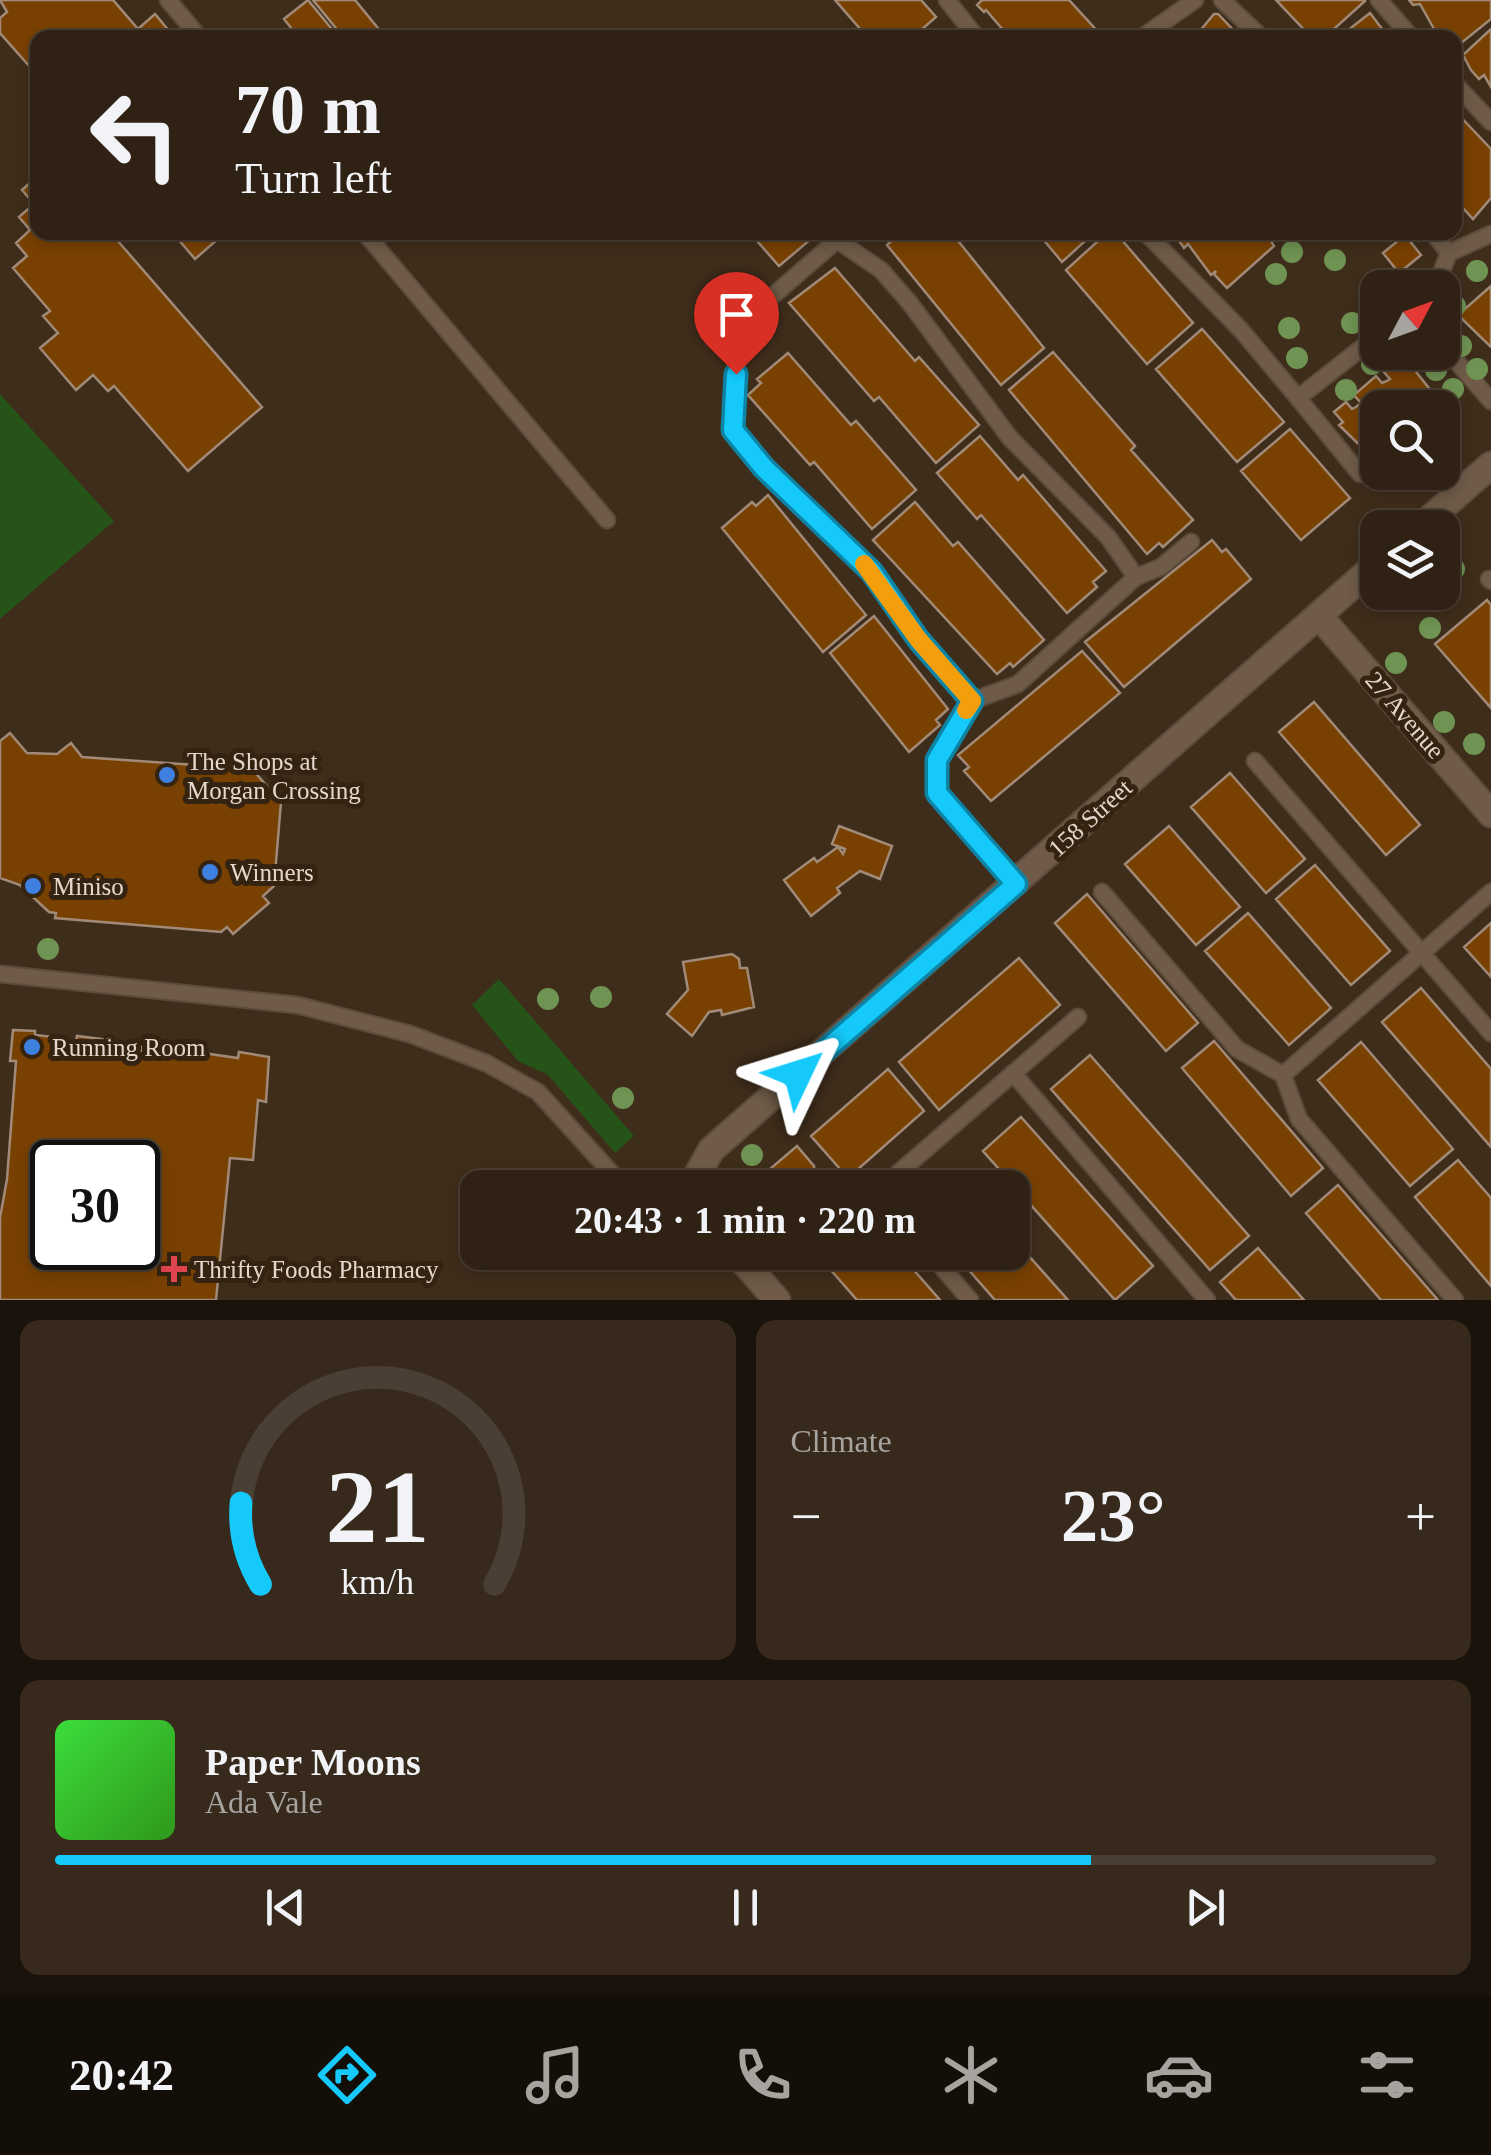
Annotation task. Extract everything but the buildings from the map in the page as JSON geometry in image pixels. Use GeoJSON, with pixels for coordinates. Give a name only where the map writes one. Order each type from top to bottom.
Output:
{"type":"FeatureCollection","features":[{"type":"Feature","properties":{"kind":"street"},"geometry":{"type":"LineString","coordinates":[[1439,510],[1491,465]]}},
{"type":"Feature","properties":{"kind":"street","name":"158 Street"},"geometry":{"type":"LineString","coordinates":[[700,1170],[711,1150],[1360,579]]}},
{"type":"Feature","properties":{"kind":"street","name":"27 Avenue"},"geometry":{"type":"LineString","coordinates":[[1319,616],[1491,814]]}},
{"type":"Feature","properties":{"kind":"street"},"geometry":{"type":"LineString","coordinates":[[751,1270],[777,1300]]}},
{"type":"Feature","properties":{"kind":"lane"},"geometry":{"type":"LineString","coordinates":[[168,0],[193,30]]}},
{"type":"Feature","properties":{"kind":"lane"},"geometry":{"type":"LineString","coordinates":[[948,0],[971,30]]}},
{"type":"Feature","properties":{"kind":"lane"},"geometry":{"type":"LineString","coordinates":[[1152,30],[1195,0]]}},
{"type":"Feature","properties":{"kind":"lane"},"geometry":{"type":"LineString","coordinates":[[1222,0],[1254,30]]}},
{"type":"Feature","properties":{"kind":"lane"},"geometry":{"type":"LineString","coordinates":[[1380,0],[1405,30]]}},
{"type":"Feature","properties":{"kind":"lane"},"geometry":{"type":"LineString","coordinates":[[1462,91],[1491,122]]}},
{"type":"Feature","properties":{"kind":"lane"},"geometry":{"type":"LineString","coordinates":[[1442,270],[1449,253],[1491,234]]}},
{"type":"Feature","properties":{"kind":"lane"},"geometry":{"type":"LineString","coordinates":[[371,240],[606,520]]}},
{"type":"Feature","properties":{"kind":"lane"},"geometry":{"type":"LineString","coordinates":[[832,240],[746,320],[737,347],[733,430],[764,468],[872,572],[918,639],[972,701]]}},
{"type":"Feature","properties":{"kind":"lane"},"geometry":{"type":"LineString","coordinates":[[841,240],[890,281],[1010,438],[1108,537],[1136,577]]}},
{"type":"Feature","properties":{"kind":"lane"},"geometry":{"type":"LineString","coordinates":[[1153,240],[1241,330],[1360,474]]}},
{"type":"Feature","properties":{"kind":"lane"},"geometry":{"type":"LineString","coordinates":[[1438,240],[1449,253]]}},
{"type":"Feature","properties":{"kind":"lane"},"geometry":{"type":"LineString","coordinates":[[1298,398],[1360,349]]}},
{"type":"Feature","properties":{"kind":"lane"},"geometry":{"type":"LineString","coordinates":[[1460,366],[1491,401]]}},
{"type":"Feature","properties":{"kind":"lane"},"geometry":{"type":"LineString","coordinates":[[1016,884],[937,793],[937,760],[972,701],[1018,684],[1136,577],[1161,567],[1191,542]]}},
{"type":"Feature","properties":{"kind":"lane"},"geometry":{"type":"LineString","coordinates":[[1255,760],[1491,1034]]}},
{"type":"Feature","properties":{"kind":"lane"},"geometry":{"type":"LineString","coordinates":[[1102,892],[1237,1049],[1283,1074],[1299,1119],[1456,1300]]}},
{"type":"Feature","properties":{"kind":"lane"},"geometry":{"type":"LineString","coordinates":[[1283,1074],[1491,892]]}},
{"type":"Feature","properties":{"kind":"lane"},"geometry":{"type":"LineString","coordinates":[[0,974],[296,1005],[410,1034],[486,1063],[538,1092],[609,1170]]}},
{"type":"Feature","properties":{"kind":"lane"},"geometry":{"type":"LineString","coordinates":[[902,1170],[1078,1017]]}},
{"type":"Feature","properties":{"kind":"lane"},"geometry":{"type":"LineString","coordinates":[[1013,1073],[1207,1300]]}},
{"type":"Feature","properties":{"kind":"lane"},"geometry":{"type":"LineString","coordinates":[[944,1270],[970,1300]]}},
{"type":"Feature","properties":{"kind":"green space"},"geometry":{"type":"Polygon","coordinates":[[[0,394],[114,521],[0,619],[0,394]]]}},
{"type":"Feature","properties":{"kind":"green space"},"geometry":{"type":"Polygon","coordinates":[[[499,979],[634,1136],[615,1153],[548,1075],[518,1061],[472,1005],[499,979]]]}},
{"type":"Feature","properties":{"kind":"slow traffic"},"geometry":{"type":"LineString","coordinates":[[864,564],[918,639],[972,701],[966,710]]}},
{"type":"Feature","properties":{"kind":"place","name":"The Shops at Morgan Crossing"},"geometry":{"type":"Point","coordinates":[167,775]}},
{"type":"Feature","properties":{"kind":"place","name":"Winners"},"geometry":{"type":"Point","coordinates":[210,872]}},
{"type":"Feature","properties":{"kind":"place","name":"Miniso"},"geometry":{"type":"Point","coordinates":[33,886]}},
{"type":"Feature","properties":{"kind":"place","name":"Running Room"},"geometry":{"type":"Point","coordinates":[32,1047]}},
{"type":"Feature","properties":{"kind":"place","name":"Thrifty Foods Pharmacy"},"geometry":{"type":"Point","coordinates":[174,1269]}},
{"type":"Feature","properties":{"kind":"route"},"geometry":{"type":"LineString","coordinates":[[736,374],[733,430],[764,468],[872,572],[918,639],[972,701],[937,760],[937,793],[1016,884],[798,1074]]}}]}
